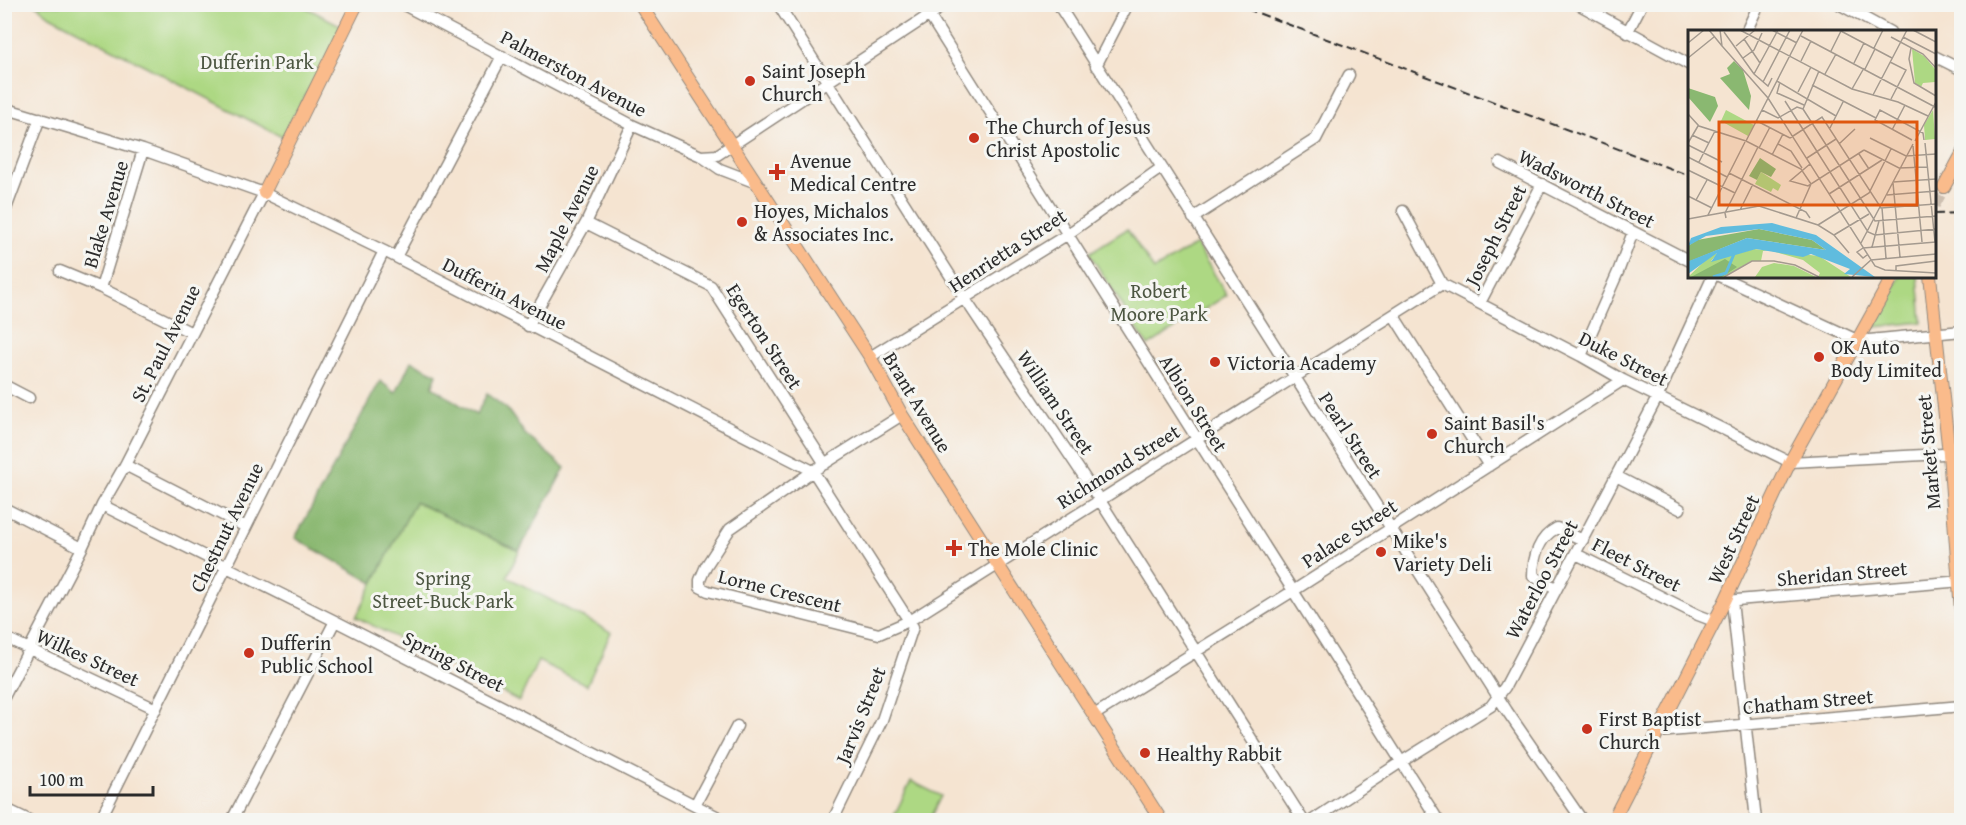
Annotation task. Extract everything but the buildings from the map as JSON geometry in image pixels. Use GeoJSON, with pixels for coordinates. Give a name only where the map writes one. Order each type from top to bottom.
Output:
{"type":"FeatureCollection","features":[{"type":"Feature","properties":{"kind":"main road","name":"St. Paul Avenue"},"geometry":{"type":"LineString","coordinates":[[264,193],[357,4]]}},
{"type":"Feature","properties":{"kind":"main road","name":"Brant Avenue"},"geometry":{"type":"LineString","coordinates":[[640,4],[870,357],[902,415],[996,565],[1161,820]]}},
{"type":"Feature","properties":{"kind":"main road"},"geometry":{"type":"LineString","coordinates":[[1944,187],[1962,154]]}},
{"type":"Feature","properties":{"kind":"main road","name":"West Street"},"geometry":{"type":"LineString","coordinates":[[1613,820],[1714,621],[1729,601],[1790,462],[1892,278]]}},
{"type":"Feature","properties":{"kind":"main road","name":"Market Street"},"geometry":{"type":"LineString","coordinates":[[1930,278],[1936,333],[1955,453],[1962,624]]}},
{"type":"Feature","properties":{"kind":"street","name":"Palmerston Avenue"},"geometry":{"type":"LineString","coordinates":[[402,4],[632,125],[701,156],[720,169],[754,182]]}},
{"type":"Feature","properties":{"kind":"street","name":"William Street"},"geometry":{"type":"LineString","coordinates":[[778,4],[965,299],[1100,499],[1303,820]]}},
{"type":"Feature","properties":{"kind":"street","name":"Albion Street"},"geometry":{"type":"LineString","coordinates":[[922,4],[1438,820]]}},
{"type":"Feature","properties":{"kind":"street"},"geometry":{"type":"LineString","coordinates":[[701,156],[717,154],[946,4]]}},
{"type":"Feature","properties":{"kind":"street","name":"Pearl Street"},"geometry":{"type":"LineString","coordinates":[[1058,4],[1294,379],[1498,696],[1582,820]]}},
{"type":"Feature","properties":{"kind":"street"},"geometry":{"type":"LineString","coordinates":[[1096,66],[1128,4]]}},
{"type":"Feature","properties":{"kind":"street"},"geometry":{"type":"LineString","coordinates":[[1578,4],[1627,33],[1688,64]]}},
{"type":"Feature","properties":{"kind":"street"},"geometry":{"type":"LineString","coordinates":[[1627,33],[1642,4]]}},
{"type":"Feature","properties":{"kind":"street"},"geometry":{"type":"LineString","coordinates":[[1747,30],[1760,4]]}},
{"type":"Feature","properties":{"kind":"street"},"geometry":{"type":"LineString","coordinates":[[1839,4],[1884,30]]}},
{"type":"Feature","properties":{"kind":"street"},"geometry":{"type":"LineString","coordinates":[[396,257],[502,56]]}},
{"type":"Feature","properties":{"kind":"street"},"geometry":{"type":"LineString","coordinates":[[1936,57],[1962,70]]}},
{"type":"Feature","properties":{"kind":"street"},"geometry":{"type":"LineString","coordinates":[[1193,218],[1316,139],[1349,75]]}},
{"type":"Feature","properties":{"kind":"street","name":"Dufferin Avenue"},"geometry":{"type":"LineString","coordinates":[[4,108],[143,150],[264,193],[396,257],[813,471]]}},
{"type":"Feature","properties":{"kind":"street"},"geometry":{"type":"LineString","coordinates":[[4,214],[40,118]]}},
{"type":"Feature","properties":{"kind":"street","name":"Maple Avenue"},"geometry":{"type":"LineString","coordinates":[[528,326],[586,223],[632,125]]}},
{"type":"Feature","properties":{"kind":"street","name":"Blake Avenue"},"geometry":{"type":"LineString","coordinates":[[102,288],[143,150]]}},
{"type":"Feature","properties":{"kind":"street","name":"Wadsworth Street"},"geometry":{"type":"LineString","coordinates":[[1500,163],[1688,260]]}},
{"type":"Feature","properties":{"kind":"street","name":"Henrietta Street"},"geometry":{"type":"LineString","coordinates":[[870,357],[1068,234],[1161,168]]}},
{"type":"Feature","properties":{"kind":"street","name":"Joseph Street"},"geometry":{"type":"LineString","coordinates":[[1480,303],[1542,184]]}},
{"type":"Feature","properties":{"kind":"street","name":"St. Paul Avenue"},"geometry":{"type":"LineString","coordinates":[[4,697],[264,193]]}},
{"type":"Feature","properties":{"kind":"street"},"geometry":{"type":"LineString","coordinates":[[1403,211],[1442,284]]}},
{"type":"Feature","properties":{"kind":"street","name":"Egerton Street"},"geometry":{"type":"LineString","coordinates":[[586,223],[711,286],[825,464]]}},
{"type":"Feature","properties":{"kind":"street"},"geometry":{"type":"LineString","coordinates":[[1581,356],[1633,232]]}},
{"type":"Feature","properties":{"kind":"street","name":"Chestnut Avenue"},"geometry":{"type":"LineString","coordinates":[[100,820],[384,251]]}},
{"type":"Feature","properties":{"kind":"street","name":"Blake Avenue"},"geometry":{"type":"LineString","coordinates":[[60,271],[102,288],[192,333]]}},
{"type":"Feature","properties":{"kind":"street","name":"Waterloo Street"},"geometry":{"type":"LineString","coordinates":[[1313,820],[1491,706],[1505,687],[1658,396],[1712,278]]}},
{"type":"Feature","properties":{"kind":"street"},"geometry":{"type":"LineString","coordinates":[[1723,278],[1858,341],[1962,331]]}},
{"type":"Feature","properties":{"kind":"street","name":"Duke Street"},"geometry":{"type":"LineString","coordinates":[[1442,284],[1623,380],[1790,462]]}},
{"type":"Feature","properties":{"kind":"street","name":"Richmond Street"},"geometry":{"type":"LineString","coordinates":[[996,565],[1442,284]]}},
{"type":"Feature","properties":{"kind":"street"},"geometry":{"type":"LineString","coordinates":[[1394,316],[1489,466]]}},
{"type":"Feature","properties":{"kind":"street","name":"Palace Street"},"geometry":{"type":"LineString","coordinates":[[1094,715],[1197,652],[1623,380]]}},
{"type":"Feature","properties":{"kind":"street"},"geometry":{"type":"LineString","coordinates":[[4,385],[29,398]]}},
{"type":"Feature","properties":{"kind":"street","name":"Lorne Crescent"},"geometry":{"type":"LineString","coordinates":[[902,415],[813,471],[730,529],[706,566],[700,580],[700,587],[708,591],[879,634],[909,621],[996,565]]}},
{"type":"Feature","properties":{"kind":"street"},"geometry":{"type":"LineString","coordinates":[[1790,462],[1955,453]]}},
{"type":"Feature","properties":{"kind":"street"},"geometry":{"type":"LineString","coordinates":[[125,465],[246,527]]}},
{"type":"Feature","properties":{"kind":"street"},"geometry":{"type":"LineString","coordinates":[[813,471],[909,621]]}},
{"type":"Feature","properties":{"kind":"street"},"geometry":{"type":"LineString","coordinates":[[1616,476],[1680,509]]}},
{"type":"Feature","properties":{"kind":"street","name":"Spring Street"},"geometry":{"type":"LineString","coordinates":[[102,506],[335,621],[695,805],[704,816],[724,820]]}},
{"type":"Feature","properties":{"kind":"street"},"geometry":{"type":"LineString","coordinates":[[4,508],[82,548]]}},
{"type":"Feature","properties":{"kind":"street"},"geometry":{"type":"LineString","coordinates":[[1556,588],[1533,576],[1533,561],[1546,534],[1557,528],[1582,540]]}},
{"type":"Feature","properties":{"kind":"street","name":"Fleet Street"},"geometry":{"type":"LineString","coordinates":[[1576,554],[1714,621]]}},
{"type":"Feature","properties":{"kind":"street","name":"Sheridan Street"},"geometry":{"type":"LineString","coordinates":[[1729,601],[1960,581]]}},
{"type":"Feature","properties":{"kind":"street"},"geometry":{"type":"LineString","coordinates":[[1729,601],[1756,820]]}},
{"type":"Feature","properties":{"kind":"street"},"geometry":{"type":"LineString","coordinates":[[232,820],[335,621]]}},
{"type":"Feature","properties":{"kind":"street","name":"Jarvis Street"},"geometry":{"type":"LineString","coordinates":[[833,820],[882,720],[913,627],[909,621]]}},
{"type":"Feature","properties":{"kind":"street","name":"Wilkes Street"},"geometry":{"type":"LineString","coordinates":[[4,637],[156,709]]}},
{"type":"Feature","properties":{"kind":"street","name":"Chatham Street"},"geometry":{"type":"LineString","coordinates":[[1658,732],[1962,706]]}},
{"type":"Feature","properties":{"kind":"street"},"geometry":{"type":"LineString","coordinates":[[695,805],[737,726]]}},
{"type":"Feature","properties":{"kind":"street"},"geometry":{"type":"LineString","coordinates":[[4,808],[29,820]]}},
{"type":"Feature","properties":{"kind":"green space","name":"Dufferin Park"},"geometry":{"type":"Polygon","coordinates":[[[36,5],[301,5],[344,27],[282,137],[50,16],[36,5]]]}},
{"type":"Feature","properties":{"kind":"green space","name":"Robert Moore Park"},"geometry":{"type":"Polygon","coordinates":[[[1127,229],[1154,270],[1196,244],[1227,295],[1148,346],[1089,253],[1127,229]]]}},
{"type":"Feature","properties":{"kind":"green space"},"geometry":{"type":"Polygon","coordinates":[[[1899,278],[1918,278],[1922,322],[1874,327],[1899,278]]]}},
{"type":"Feature","properties":{"kind":"green space"},"geometry":{"type":"Polygon","coordinates":[[[411,361],[437,374],[432,387],[476,415],[487,394],[507,409],[525,434],[565,468],[519,551],[415,502],[373,583],[295,538],[380,381],[396,393],[411,361]]]}},
{"type":"Feature","properties":{"kind":"green space","name":"Spring Street-Buck Park"},"geometry":{"type":"Polygon","coordinates":[[[415,502],[519,551],[507,577],[611,632],[587,685],[538,661],[519,701],[356,617],[415,502]]]}},
{"type":"Feature","properties":{"kind":"green space"},"geometry":{"type":"Polygon","coordinates":[[[911,781],[941,796],[929,820],[892,820],[911,781]]]}},
{"type":"Feature","properties":{"kind":"tunnel"},"geometry":{"type":"LineString","coordinates":[[1936,201],[1944,187]]}},
{"type":"Feature","properties":{"kind":"railway"},"geometry":{"type":"LineString","coordinates":[[1234,4],[1688,175]]}},
{"type":"Feature","properties":{"kind":"railway"},"geometry":{"type":"LineString","coordinates":[[1936,214],[1962,213]]}},
{"type":"Feature","properties":{"kind":"place","name":"Saint Joseph Church"},"geometry":{"type":"Point","coordinates":[750,81]}},
{"type":"Feature","properties":{"kind":"place","name":"The Church of Jesus Christ Apostolic"},"geometry":{"type":"Point","coordinates":[974,138]}},
{"type":"Feature","properties":{"kind":"place","name":"Avenue Medical Centre"},"geometry":{"type":"Point","coordinates":[777,172]}},
{"type":"Feature","properties":{"kind":"place","name":"Hoyes, Michalos & Associates Inc."},"geometry":{"type":"Point","coordinates":[742,222]}},
{"type":"Feature","properties":{"kind":"place","name":"OK Auto Body Limited"},"geometry":{"type":"Point","coordinates":[1819,357]}},
{"type":"Feature","properties":{"kind":"place","name":"Victoria Academy"},"geometry":{"type":"Point","coordinates":[1215,362]}},
{"type":"Feature","properties":{"kind":"place","name":"Saint Basil's Church"},"geometry":{"type":"Point","coordinates":[1432,434]}},
{"type":"Feature","properties":{"kind":"place","name":"The Mole Clinic"},"geometry":{"type":"Point","coordinates":[954,548]}},
{"type":"Feature","properties":{"kind":"place","name":"Mike's Variety Deli"},"geometry":{"type":"Point","coordinates":[1381,552]}},
{"type":"Feature","properties":{"kind":"place","name":"Dufferin Public School"},"geometry":{"type":"Point","coordinates":[249,653]}},
{"type":"Feature","properties":{"kind":"place","name":"First Baptist Church"},"geometry":{"type":"Point","coordinates":[1587,729]}},
{"type":"Feature","properties":{"kind":"place","name":"Healthy Rabbit"},"geometry":{"type":"Point","coordinates":[1145,753]}}]}
